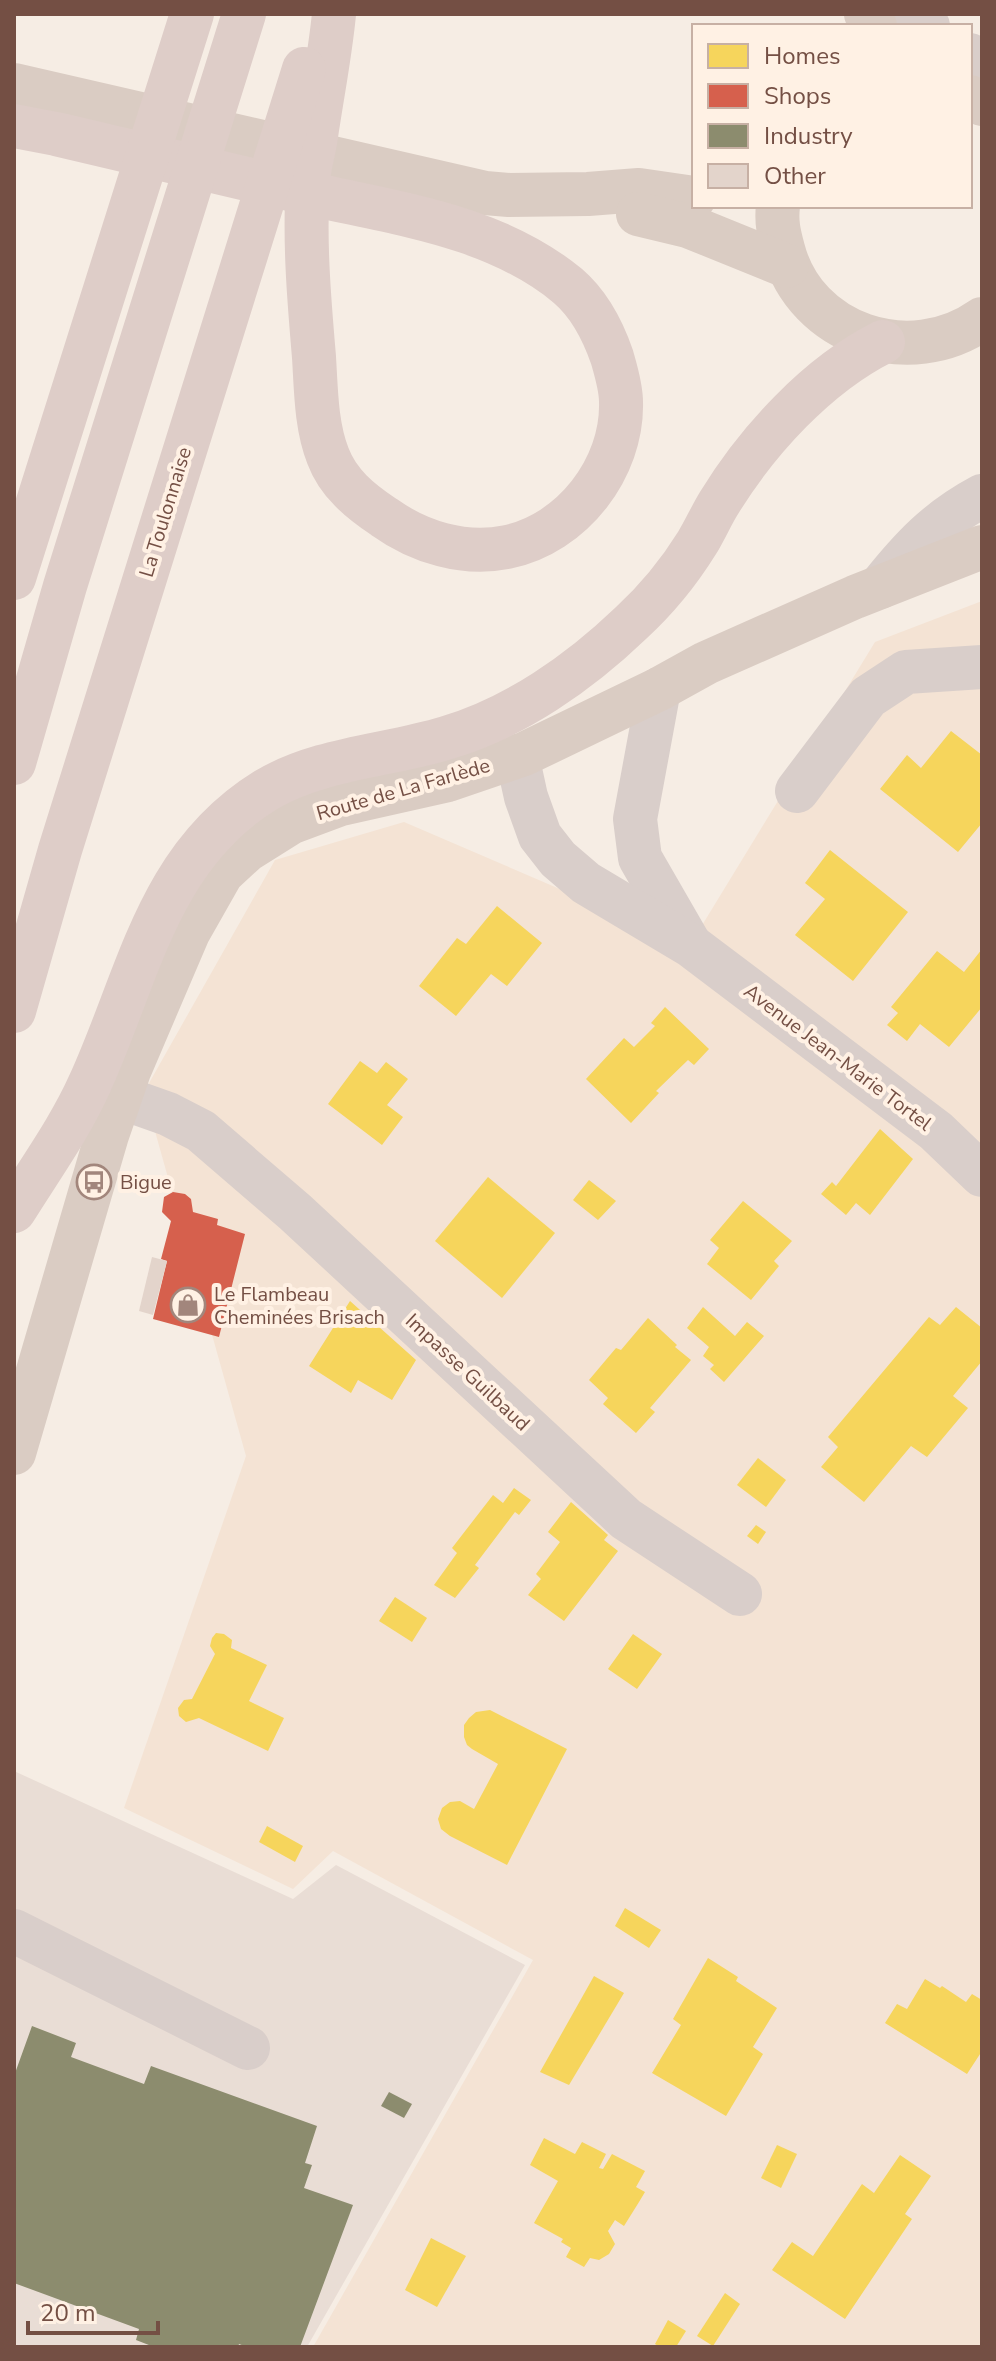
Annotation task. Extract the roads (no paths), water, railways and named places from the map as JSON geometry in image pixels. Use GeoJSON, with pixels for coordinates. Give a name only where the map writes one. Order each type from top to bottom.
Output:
{"type":"FeatureCollection","features":[{"type":"Feature","properties":{"kind":"highway"},"geometry":{"type":"LineString","coordinates":[[15,574],[192,14]]}},
{"type":"Feature","properties":{"kind":"highway"},"geometry":{"type":"LineString","coordinates":[[14,763],[69,571],[244,14]]}},
{"type":"Feature","properties":{"kind":"highway","name":"La Toulonnaise"},"geometry":{"type":"LineString","coordinates":[[14,1011],[64,835],[321,14]]}},
{"type":"Feature","properties":{"kind":"highway"},"geometry":{"type":"LineString","coordinates":[[16,94],[61,115],[412,197],[478,235],[502,244],[550,272],[572,289],[588,309],[609,349],[621,401],[620,424],[606,470],[580,506],[546,532],[527,541],[488,549],[429,542],[392,523],[359,499],[334,470],[326,453],[317,400],[307,233],[308,178],[334,14]]}},
{"type":"Feature","properties":{"kind":"highway"},"geometry":{"type":"LineString","coordinates":[[14,1211],[89,1086],[167,895],[191,858],[220,828],[267,789],[339,763],[448,738],[472,729],[519,706],[578,668],[633,622],[666,585],[696,544],[719,502],[765,441],[821,383],[883,342]]}},
{"type":"Feature","properties":{"kind":"main road"},"geometry":{"type":"LineString","coordinates":[[412,197],[461,189],[509,195],[639,190],[692,198]]}},
{"type":"Feature","properties":{"kind":"main road"},"geometry":{"type":"LineString","coordinates":[[588,194],[630,212],[688,226],[787,266]]}},
{"type":"Feature","properties":{"kind":"main road"},"geometry":{"type":"LineString","coordinates":[[778,208],[776,222],[787,266],[810,301],[843,328],[883,342],[926,343],[966,330],[982,319]]}},
{"type":"Feature","properties":{"kind":"main road","name":"Route de La Farlède"},"geometry":{"type":"LineString","coordinates":[[14,1453],[120,1097],[147,1027],[195,920],[222,873],[247,850],[290,823],[341,804],[448,780],[517,756],[659,689],[706,663],[880,587],[982,547]]}},
{"type":"Feature","properties":{"kind":"street"},"geometry":{"type":"LineString","coordinates":[[880,587],[913,546],[964,505],[982,496]]}},
{"type":"Feature","properties":{"kind":"street"},"geometry":{"type":"LineString","coordinates":[[797,791],[868,697],[906,672],[982,667]]}},
{"type":"Feature","properties":{"kind":"street","name":"Avenue Jean-Marie Tortel"},"geometry":{"type":"LineString","coordinates":[[659,689],[635,819],[640,858],[690,945]]}},
{"type":"Feature","properties":{"kind":"street","name":"Avenue Jean-Marie Tortel"},"geometry":{"type":"LineString","coordinates":[[517,756],[526,797],[540,836],[558,859],[586,883],[690,945],[936,1131],[982,1175]]}},
{"type":"Feature","properties":{"kind":"street","name":"Impasse Guilbaud"},"geometry":{"type":"LineString","coordinates":[[120,1097],[168,1114],[201,1131],[295,1212],[626,1519],[740,1594]]}},
{"type":"Feature","properties":{"kind":"street"},"geometry":{"type":"LineString","coordinates":[[14,1931],[248,2048]]}},
{"type":"Feature","properties":{"kind":"place","name":"Bigue"},"geometry":{"type":"Point","coordinates":[94,1182]}},
{"type":"Feature","properties":{"kind":"place","name":"Le Flambeau Cheminées Brisach"},"geometry":{"type":"Point","coordinates":[188,1305]}}]}
